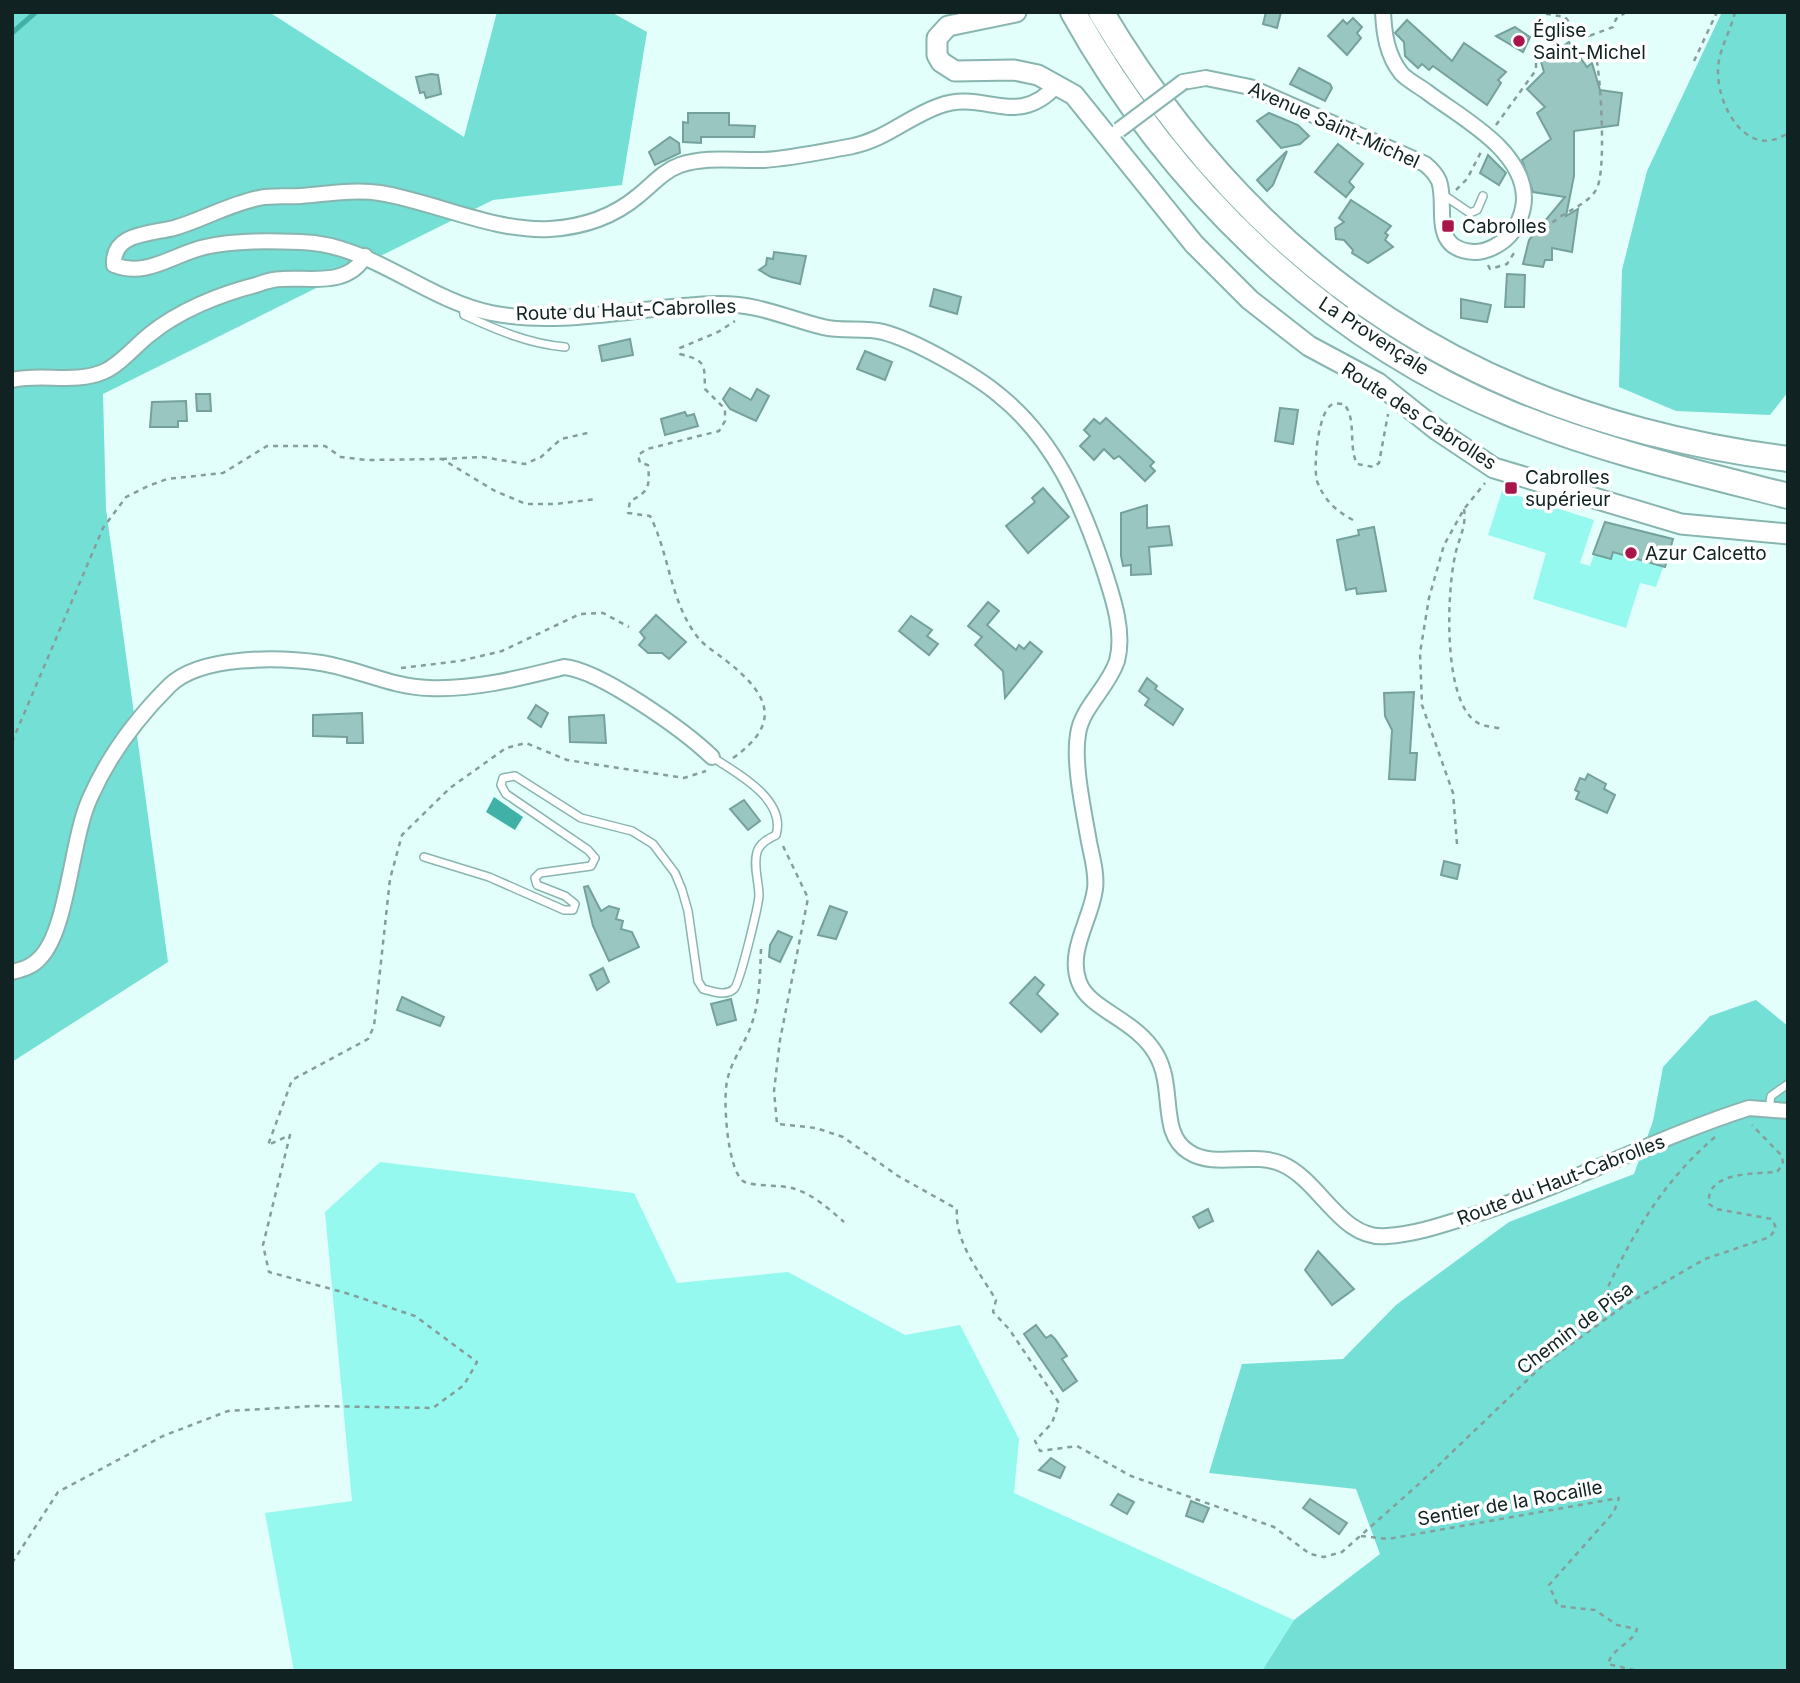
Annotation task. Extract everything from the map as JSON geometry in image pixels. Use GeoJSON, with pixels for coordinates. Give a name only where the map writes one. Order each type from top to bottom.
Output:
{"type":"FeatureCollection","features":[{"type":"Feature","properties":{"kind":"highway","name":"La Provençale"},"geometry":{"type":"LineString","coordinates":[[1103,15],[1153,93],[1236,195],[1313,266],[1400,329],[1489,377],[1583,414],[1664,437],[1788,459]]}},
{"type":"Feature","properties":{"kind":"highway","name":"La Provençale"},"geometry":{"type":"LineString","coordinates":[[1075,16],[1149,128],[1226,219],[1292,279],[1351,325],[1416,366],[1507,412],[1618,451],[1788,496]]}},
{"type":"Feature","properties":{"kind":"street","name":"Route des Cabrolles"},"geometry":{"type":"LineString","coordinates":[[1016,12],[948,26],[937,38],[937,55],[941,62],[955,71],[1014,70],[1038,75],[1074,95],[1114,134],[1186,235],[1250,300],[1308,346],[1394,394],[1437,430],[1494,468],[1681,524],[1788,534]]}},
{"type":"Feature","properties":{"kind":"street"},"geometry":{"type":"LineString","coordinates":[[1383,12],[1387,44],[1402,74],[1488,138],[1512,162],[1524,193],[1524,205],[1515,228],[1507,238],[1489,249]]}},
{"type":"Feature","properties":{"kind":"street","name":"Avenue Saint-Michel"},"geometry":{"type":"LineString","coordinates":[[1114,134],[1183,82],[1206,78],[1226,80],[1287,102],[1426,164],[1434,172],[1445,195],[1439,210],[1446,236],[1457,247],[1469,251],[1489,249]]}},
{"type":"Feature","properties":{"kind":"street","name":"Route du Haut-Cabrolles"},"geometry":{"type":"LineString","coordinates":[[1057,85],[1044,99],[1016,109],[962,103],[940,105],[877,140],[853,146],[766,160],[706,159],[679,165],[604,218],[572,227],[522,227],[446,212],[415,200],[376,193],[343,192],[259,198],[189,223],[131,237],[119,245],[114,255],[114,265],[133,270],[150,268],[205,247],[237,243],[311,242],[345,248],[413,283],[463,304],[524,318],[738,304],[776,312],[830,329],[885,332],[963,371],[999,394],[1036,430],[1075,492],[1111,591],[1120,635],[1114,668],[1078,731],[1085,820],[1095,884],[1075,962],[1077,978],[1084,993],[1142,1032],[1168,1077],[1169,1124],[1176,1141],[1193,1156],[1210,1159],[1267,1159],[1288,1166],[1361,1233],[1378,1238],[1441,1226],[1521,1199],[1749,1108],[1788,1111]]}},
{"type":"Feature","properties":{"kind":"street"},"geometry":{"type":"LineString","coordinates":[[12,380],[79,378],[105,372],[151,333],[190,310],[238,289],[279,278],[328,279],[348,274],[360,265],[365,257]]}},
{"type":"Feature","properties":{"kind":"street"},"geometry":{"type":"LineString","coordinates":[[12,972],[30,967],[42,957],[57,930],[67,876],[88,800],[105,768],[132,728],[170,685],[187,672],[197,669],[239,662],[323,664],[396,686],[467,688],[564,667],[578,668],[602,680],[684,734],[718,761]]}},
{"type":"Feature","properties":{"kind":"lane"},"geometry":{"type":"LineString","coordinates":[[1445,195],[1460,209],[1470,213],[1477,210],[1483,196]]}},
{"type":"Feature","properties":{"kind":"lane"},"geometry":{"type":"LineString","coordinates":[[463,304],[464,315],[504,333],[547,346],[565,347]]}},
{"type":"Feature","properties":{"kind":"lane"},"geometry":{"type":"LineString","coordinates":[[424,857],[489,877],[564,909],[573,910],[575,904],[565,896],[537,885],[535,878],[540,873],[591,866],[595,858],[588,850],[506,793],[501,785],[503,778],[516,776],[581,818],[632,831],[653,844],[675,873],[682,890],[698,981],[703,989],[726,993],[734,989],[742,977],[750,928],[757,915],[757,851],[764,841],[776,835],[776,815],[759,790],[744,776],[718,761]]}},
{"type":"Feature","properties":{"kind":"lane"},"geometry":{"type":"LineString","coordinates":[[1769,1108],[1771,1096],[1788,1084]]}},
{"type":"Feature","properties":{"kind":"path"},"geometry":{"type":"LineString","coordinates":[[1536,12],[1565,17],[1578,34]]}},
{"type":"Feature","properties":{"kind":"path"},"geometry":{"type":"LineString","coordinates":[[1445,195],[1467,179],[1488,138],[1536,70],[1536,61],[1564,37],[1578,34],[1589,36],[1613,27],[1616,19],[1626,12]]}},
{"type":"Feature","properties":{"kind":"path"},"geometry":{"type":"LineString","coordinates":[[1694,61],[1717,12]]}},
{"type":"Feature","properties":{"kind":"path"},"geometry":{"type":"LineString","coordinates":[[1735,12],[1720,48],[1718,75],[1724,106],[1747,135],[1760,142],[1775,141],[1788,133]]}},
{"type":"Feature","properties":{"kind":"path"},"geometry":{"type":"LineString","coordinates":[[1532,227],[1543,222],[1550,225],[1585,201],[1597,188],[1603,162],[1600,101],[1597,61],[1589,36]]}},
{"type":"Feature","properties":{"kind":"path"},"geometry":{"type":"LineString","coordinates":[[1489,249],[1484,255],[1490,269],[1507,264],[1520,244]]}},
{"type":"Feature","properties":{"kind":"path"},"geometry":{"type":"LineString","coordinates":[[12,1563],[58,1492],[163,1436],[228,1410],[315,1406],[433,1408],[464,1385],[477,1362],[415,1316],[346,1293],[269,1272],[263,1245],[290,1135],[268,1145],[292,1080],[368,1039],[374,1026],[390,879],[402,835],[450,788],[506,748],[526,743],[567,760],[684,778],[752,745],[765,726],[766,717],[759,695],[748,679],[695,635],[663,560],[660,535],[650,516],[628,513],[630,501],[645,494],[650,485],[648,465],[640,463],[638,455],[647,449],[719,430],[724,421],[725,409],[705,389],[703,364],[697,359],[680,354],[680,348],[718,332],[744,316]]}},
{"type":"Feature","properties":{"kind":"path"},"geometry":{"type":"LineString","coordinates":[[1353,520],[1331,505],[1321,491],[1314,464],[1318,437],[1329,406],[1334,403],[1344,404],[1349,410],[1352,454],[1357,464],[1374,467],[1379,463],[1394,394]]}},
{"type":"Feature","properties":{"kind":"path"},"geometry":{"type":"LineString","coordinates":[[12,742],[103,528],[126,497],[167,480],[223,473],[267,446],[325,446],[341,457],[366,460],[482,457],[525,464],[541,457],[561,439],[592,432]]}},
{"type":"Feature","properties":{"kind":"path"},"geometry":{"type":"LineString","coordinates":[[442,459],[495,491],[526,504],[555,505],[596,499]]}},
{"type":"Feature","properties":{"kind":"path"},"geometry":{"type":"LineString","coordinates":[[1457,844],[1453,793],[1422,705],[1420,653],[1429,598],[1444,545],[1464,509],[1494,468]]}},
{"type":"Feature","properties":{"kind":"path"},"geometry":{"type":"LineString","coordinates":[[1464,509],[1466,519],[1455,557],[1449,594],[1451,652],[1460,701],[1476,723],[1504,729]]}},
{"type":"Feature","properties":{"kind":"path"},"geometry":{"type":"LineString","coordinates":[[390,667],[460,661],[502,651],[580,614],[603,613],[629,628]]}},
{"type":"Feature","properties":{"kind":"path","name":"Chemin de Pisa"},"geometry":{"type":"LineString","coordinates":[[776,835],[801,879],[808,898],[780,1040],[774,1091],[777,1124],[816,1128],[843,1137],[898,1176],[957,1209],[956,1224],[964,1245],[996,1300],[993,1312],[1009,1329],[1059,1403],[1052,1423],[1035,1441],[1040,1451],[1077,1446],[1131,1476],[1274,1527],[1310,1554],[1324,1557],[1342,1552],[1544,1364],[1625,1305],[1705,1259],[1770,1237],[1776,1228],[1772,1219],[1716,1209],[1709,1204],[1708,1197],[1714,1186],[1725,1177],[1777,1172],[1783,1164],[1782,1156],[1775,1147],[1754,1128],[1749,1108]]}},
{"type":"Feature","properties":{"kind":"path"},"geometry":{"type":"LineString","coordinates":[[757,915],[762,932],[759,990],[752,1025],[727,1080],[727,1120],[736,1170],[742,1181],[754,1185],[773,1183],[797,1189],[815,1198],[844,1222]]}},
{"type":"Feature","properties":{"kind":"path"},"geometry":{"type":"LineString","coordinates":[[1588,1332],[1611,1280],[1646,1213],[1669,1181],[1717,1135]]}},
{"type":"Feature","properties":{"kind":"path","name":"Sentier de la Rocaille"},"geometry":{"type":"LineString","coordinates":[[1361,1536],[1388,1539],[1619,1498],[1614,1512],[1549,1585],[1559,1606],[1595,1609],[1617,1625],[1637,1629],[1634,1636],[1610,1657],[1608,1664],[1638,1671]]}},
{"type":"Feature","properties":{"kind":"shaded area"},"geometry":{"type":"Polygon","coordinates":[[[12,12],[269,12],[464,137],[497,12],[611,12],[647,32],[622,185],[493,200],[103,394],[106,509],[168,962],[12,1062],[12,12]]]}},
{"type":"Feature","properties":{"kind":"shaded area"},"geometry":{"type":"Polygon","coordinates":[[[1722,12],[1788,12],[1788,392],[1770,415],[1676,411],[1619,387],[1622,270],[1647,171],[1722,12]]]}},
{"type":"Feature","properties":{"kind":"shaded area"},"geometry":{"type":"Polygon","coordinates":[[[1502,491],[1594,520],[1580,563],[1590,566],[1605,522],[1673,539],[1656,587],[1640,583],[1626,628],[1533,599],[1546,553],[1488,535],[1502,491]]]}},
{"type":"Feature","properties":{"kind":"shaded area"},"geometry":{"type":"Polygon","coordinates":[[[494,797],[523,817],[515,830],[486,812],[494,797]]]}},
{"type":"Feature","properties":{"kind":"shaded area"},"geometry":{"type":"Polygon","coordinates":[[[1756,1000],[1788,1026],[1788,1671],[1262,1671],[1294,1620],[1380,1554],[1356,1489],[1209,1473],[1242,1364],[1343,1359],[1396,1305],[1509,1222],[1634,1174],[1653,1121],[1663,1067],[1710,1016],[1756,1000]]]}},
{"type":"Feature","properties":{"kind":"shaded area"},"geometry":{"type":"Polygon","coordinates":[[[380,1162],[634,1193],[677,1283],[788,1272],[905,1335],[960,1325],[1019,1439],[1014,1493],[1294,1620],[1262,1671],[294,1671],[265,1513],[352,1501],[325,1212],[380,1162]]]}},
{"type":"Feature","properties":{"kind":"building"},"geometry":{"type":"Polygon","coordinates":[[[1266,12],[1281,12],[1277,28],[1263,24],[1266,12]]]}},
{"type":"Feature","properties":{"kind":"building"},"geometry":{"type":"Polygon","coordinates":[[[1353,18],[1362,27],[1357,33],[1361,38],[1347,55],[1328,36],[1343,20],[1347,24],[1353,18]]]}},
{"type":"Feature","properties":{"kind":"building"},"geometry":{"type":"Polygon","coordinates":[[[1407,20],[1452,61],[1464,43],[1506,72],[1498,80],[1501,83],[1487,105],[1433,66],[1429,70],[1422,64],[1418,68],[1405,56],[1404,42],[1395,33],[1407,20]]]}},
{"type":"Feature","properties":{"kind":"building","name":"Église Saint-Michel"},"geometry":{"type":"Polygon","coordinates":[[[1515,27],[1530,37],[1523,52],[1496,36],[1515,27]]]}},
{"type":"Feature","properties":{"kind":"building"},"geometry":{"type":"Polygon","coordinates":[[[1569,42],[1587,67],[1592,63],[1600,90],[1622,93],[1618,125],[1574,131],[1574,176],[1566,216],[1578,209],[1572,252],[1552,248],[1552,260],[1545,260],[1543,267],[1523,264],[1529,240],[1565,197],[1533,192],[1522,160],[1551,139],[1537,113],[1545,107],[1527,89],[1544,72],[1541,62],[1569,42]]]}},
{"type":"Feature","properties":{"kind":"building"},"geometry":{"type":"Polygon","coordinates":[[[1299,68],[1330,84],[1332,88],[1325,101],[1290,84],[1299,68]]]}},
{"type":"Feature","properties":{"kind":"building"},"geometry":{"type":"Polygon","coordinates":[[[438,75],[441,94],[426,98],[424,92],[420,93],[416,77],[438,75]]]}},
{"type":"Feature","properties":{"kind":"building"},"geometry":{"type":"Polygon","coordinates":[[[688,113],[729,113],[729,125],[755,126],[754,137],[701,137],[701,143],[683,142],[683,122],[688,123],[688,113]]]}},
{"type":"Feature","properties":{"kind":"building"},"geometry":{"type":"Polygon","coordinates":[[[1269,113],[1298,125],[1309,136],[1300,144],[1281,148],[1257,121],[1269,113]]]}},
{"type":"Feature","properties":{"kind":"building"},"geometry":{"type":"Polygon","coordinates":[[[670,137],[679,143],[680,153],[655,165],[649,152],[670,137]]]}},
{"type":"Feature","properties":{"kind":"building"},"geometry":{"type":"Polygon","coordinates":[[[1338,144],[1363,164],[1349,182],[1354,187],[1346,197],[1315,172],[1338,144]]]}},
{"type":"Feature","properties":{"kind":"building"},"geometry":{"type":"Polygon","coordinates":[[[1287,151],[1273,185],[1267,191],[1257,180],[1287,151]]]}},
{"type":"Feature","properties":{"kind":"building"},"geometry":{"type":"Polygon","coordinates":[[[1488,155],[1506,173],[1499,185],[1480,173],[1488,155]]]}},
{"type":"Feature","properties":{"kind":"building"},"geometry":{"type":"Polygon","coordinates":[[[1351,200],[1391,226],[1385,233],[1388,235],[1385,240],[1393,247],[1368,263],[1352,253],[1353,250],[1344,240],[1336,239],[1335,228],[1344,222],[1339,218],[1351,200]]]}},
{"type":"Feature","properties":{"kind":"building"},"geometry":{"type":"Polygon","coordinates":[[[774,252],[806,256],[800,284],[771,277],[759,270],[766,265],[767,258],[773,259],[774,252]]]}},
{"type":"Feature","properties":{"kind":"building"},"geometry":{"type":"Polygon","coordinates":[[[1507,274],[1525,275],[1524,307],[1505,307],[1507,274]]]}},
{"type":"Feature","properties":{"kind":"building"},"geometry":{"type":"Polygon","coordinates":[[[934,289],[961,297],[957,314],[930,306],[934,289]]]}},
{"type":"Feature","properties":{"kind":"building"},"geometry":{"type":"Polygon","coordinates":[[[1461,299],[1491,305],[1487,322],[1461,318],[1461,299]]]}},
{"type":"Feature","properties":{"kind":"building"},"geometry":{"type":"Polygon","coordinates":[[[630,339],[633,355],[602,361],[599,346],[630,339]]]}},
{"type":"Feature","properties":{"kind":"building"},"geometry":{"type":"Polygon","coordinates":[[[865,351],[892,362],[885,380],[857,369],[865,351]]]}},
{"type":"Feature","properties":{"kind":"building"},"geometry":{"type":"Polygon","coordinates":[[[730,388],[751,400],[757,389],[769,396],[756,421],[730,409],[723,399],[730,388]]]}},
{"type":"Feature","properties":{"kind":"building"},"geometry":{"type":"Polygon","coordinates":[[[196,394],[210,394],[211,411],[197,411],[196,394]]]}},
{"type":"Feature","properties":{"kind":"building"},"geometry":{"type":"Polygon","coordinates":[[[186,401],[187,421],[178,421],[178,427],[150,427],[152,402],[186,401]]]}},
{"type":"Feature","properties":{"kind":"building"},"geometry":{"type":"Polygon","coordinates":[[[1280,408],[1298,410],[1293,444],[1275,441],[1280,408]]]}},
{"type":"Feature","properties":{"kind":"building"},"geometry":{"type":"Polygon","coordinates":[[[685,412],[687,416],[694,414],[698,426],[665,435],[661,419],[685,412]]]}},
{"type":"Feature","properties":{"kind":"building"},"geometry":{"type":"Polygon","coordinates":[[[1106,418],[1154,462],[1150,466],[1155,471],[1145,481],[1119,456],[1114,459],[1104,449],[1094,460],[1080,446],[1090,436],[1084,430],[1094,419],[1100,424],[1106,418]]]}},
{"type":"Feature","properties":{"kind":"building"},"geometry":{"type":"Polygon","coordinates":[[[1043,488],[1069,517],[1028,553],[1006,526],[1035,502],[1032,498],[1043,488]]]}},
{"type":"Feature","properties":{"kind":"building"},"geometry":{"type":"Polygon","coordinates":[[[1147,505],[1147,528],[1169,526],[1172,545],[1149,547],[1151,574],[1131,575],[1131,565],[1123,566],[1121,556],[1121,513],[1147,505]]]}},
{"type":"Feature","properties":{"kind":"building","name":"Azur Calcetto"},"geometry":{"type":"Polygon","coordinates":[[[1605,522],[1673,539],[1665,567],[1613,552],[1611,559],[1593,554],[1605,522]]]}},
{"type":"Feature","properties":{"kind":"building"},"geometry":{"type":"Polygon","coordinates":[[[1374,527],[1386,591],[1357,594],[1356,588],[1346,590],[1337,540],[1359,535],[1358,530],[1374,527]]]}},
{"type":"Feature","properties":{"kind":"building"},"geometry":{"type":"Polygon","coordinates":[[[988,602],[999,611],[987,625],[1016,650],[1019,645],[1024,649],[1030,642],[1042,652],[1005,698],[1003,671],[975,645],[982,637],[968,626],[988,602]]]}},
{"type":"Feature","properties":{"kind":"building"},"geometry":{"type":"Polygon","coordinates":[[[656,615],[686,642],[669,659],[662,653],[648,653],[639,645],[645,638],[640,632],[656,615]]]}},
{"type":"Feature","properties":{"kind":"building"},"geometry":{"type":"Polygon","coordinates":[[[911,616],[932,630],[927,636],[938,644],[929,655],[899,631],[911,616]]]}},
{"type":"Feature","properties":{"kind":"building"},"geometry":{"type":"Polygon","coordinates":[[[1147,678],[1157,686],[1155,689],[1183,709],[1173,725],[1145,705],[1149,699],[1139,691],[1147,678]]]}},
{"type":"Feature","properties":{"kind":"building"},"geometry":{"type":"Polygon","coordinates":[[[1414,692],[1410,753],[1417,753],[1415,780],[1389,779],[1392,730],[1385,716],[1384,693],[1414,692]]]}},
{"type":"Feature","properties":{"kind":"building"},"geometry":{"type":"Polygon","coordinates":[[[536,705],[548,713],[541,727],[528,718],[536,705]]]}},
{"type":"Feature","properties":{"kind":"building"},"geometry":{"type":"Polygon","coordinates":[[[362,713],[363,743],[347,743],[347,737],[313,736],[313,715],[362,713]]]}},
{"type":"Feature","properties":{"kind":"building"},"geometry":{"type":"Polygon","coordinates":[[[604,715],[606,743],[570,742],[569,717],[604,715]]]}},
{"type":"Feature","properties":{"kind":"building"},"geometry":{"type":"Polygon","coordinates":[[[1588,774],[1606,784],[1604,789],[1615,795],[1607,813],[1576,799],[1579,792],[1575,790],[1580,778],[1585,780],[1588,774]]]}},
{"type":"Feature","properties":{"kind":"building"},"geometry":{"type":"Polygon","coordinates":[[[744,800],[760,821],[748,830],[730,809],[744,800]]]}},
{"type":"Feature","properties":{"kind":"building"},"geometry":{"type":"Polygon","coordinates":[[[1444,861],[1460,865],[1457,879],[1441,875],[1444,861]]]}},
{"type":"Feature","properties":{"kind":"building"},"geometry":{"type":"Polygon","coordinates":[[[588,886],[601,911],[609,906],[619,909],[616,919],[623,921],[621,929],[632,932],[639,947],[609,961],[593,926],[584,887],[588,886]]]}},
{"type":"Feature","properties":{"kind":"building"},"geometry":{"type":"Polygon","coordinates":[[[830,906],[847,912],[836,939],[818,935],[830,906]]]}},
{"type":"Feature","properties":{"kind":"building"},"geometry":{"type":"Polygon","coordinates":[[[778,931],[792,937],[780,962],[769,957],[770,945],[778,931]]]}},
{"type":"Feature","properties":{"kind":"building"},"geometry":{"type":"Polygon","coordinates":[[[603,968],[609,982],[597,990],[590,975],[603,968]]]}},
{"type":"Feature","properties":{"kind":"building"},"geometry":{"type":"Polygon","coordinates":[[[1035,977],[1044,985],[1037,994],[1058,1014],[1041,1032],[1010,1003],[1035,977]]]}},
{"type":"Feature","properties":{"kind":"building"},"geometry":{"type":"Polygon","coordinates":[[[402,997],[444,1017],[440,1026],[397,1010],[402,997]]]}},
{"type":"Feature","properties":{"kind":"building"},"geometry":{"type":"Polygon","coordinates":[[[731,999],[736,1020],[717,1025],[711,1004],[731,999]]]}},
{"type":"Feature","properties":{"kind":"building"},"geometry":{"type":"Polygon","coordinates":[[[1208,1209],[1213,1221],[1199,1228],[1193,1217],[1208,1209]]]}},
{"type":"Feature","properties":{"kind":"building"},"geometry":{"type":"Polygon","coordinates":[[[1318,1251],[1354,1289],[1332,1305],[1305,1270],[1318,1251]]]}},
{"type":"Feature","properties":{"kind":"building"},"geometry":{"type":"Polygon","coordinates":[[[1036,1325],[1046,1338],[1051,1335],[1055,1339],[1067,1356],[1062,1359],[1077,1381],[1063,1391],[1024,1334],[1036,1325]]]}},
{"type":"Feature","properties":{"kind":"building"},"geometry":{"type":"Polygon","coordinates":[[[1051,1458],[1065,1467],[1060,1478],[1039,1470],[1051,1458]]]}},
{"type":"Feature","properties":{"kind":"building"},"geometry":{"type":"Polygon","coordinates":[[[1118,1494],[1134,1502],[1127,1514],[1111,1505],[1118,1494]]]}},
{"type":"Feature","properties":{"kind":"building"},"geometry":{"type":"Polygon","coordinates":[[[1310,1499],[1347,1523],[1339,1534],[1303,1508],[1310,1499]]]}},
{"type":"Feature","properties":{"kind":"building"},"geometry":{"type":"Polygon","coordinates":[[[1191,1501],[1209,1508],[1203,1522],[1186,1516],[1191,1501]]]}},
{"type":"Feature","properties":{"kind":"waterway"},"geometry":{"type":"LineString","coordinates":[[12,33],[36,12]]}},
{"type":"Feature","properties":{"kind":"place","name":"Église Saint-Michel"},"geometry":{"type":"Point","coordinates":[1519,41]}},
{"type":"Feature","properties":{"kind":"place","name":"Cabrolles"},"geometry":{"type":"Point","coordinates":[1448,226]}},
{"type":"Feature","properties":{"kind":"place","name":"Cabrolles supérieur"},"geometry":{"type":"Point","coordinates":[1511,488]}},
{"type":"Feature","properties":{"kind":"place","name":"Azur Calcetto"},"geometry":{"type":"Point","coordinates":[1631,553]}}]}
